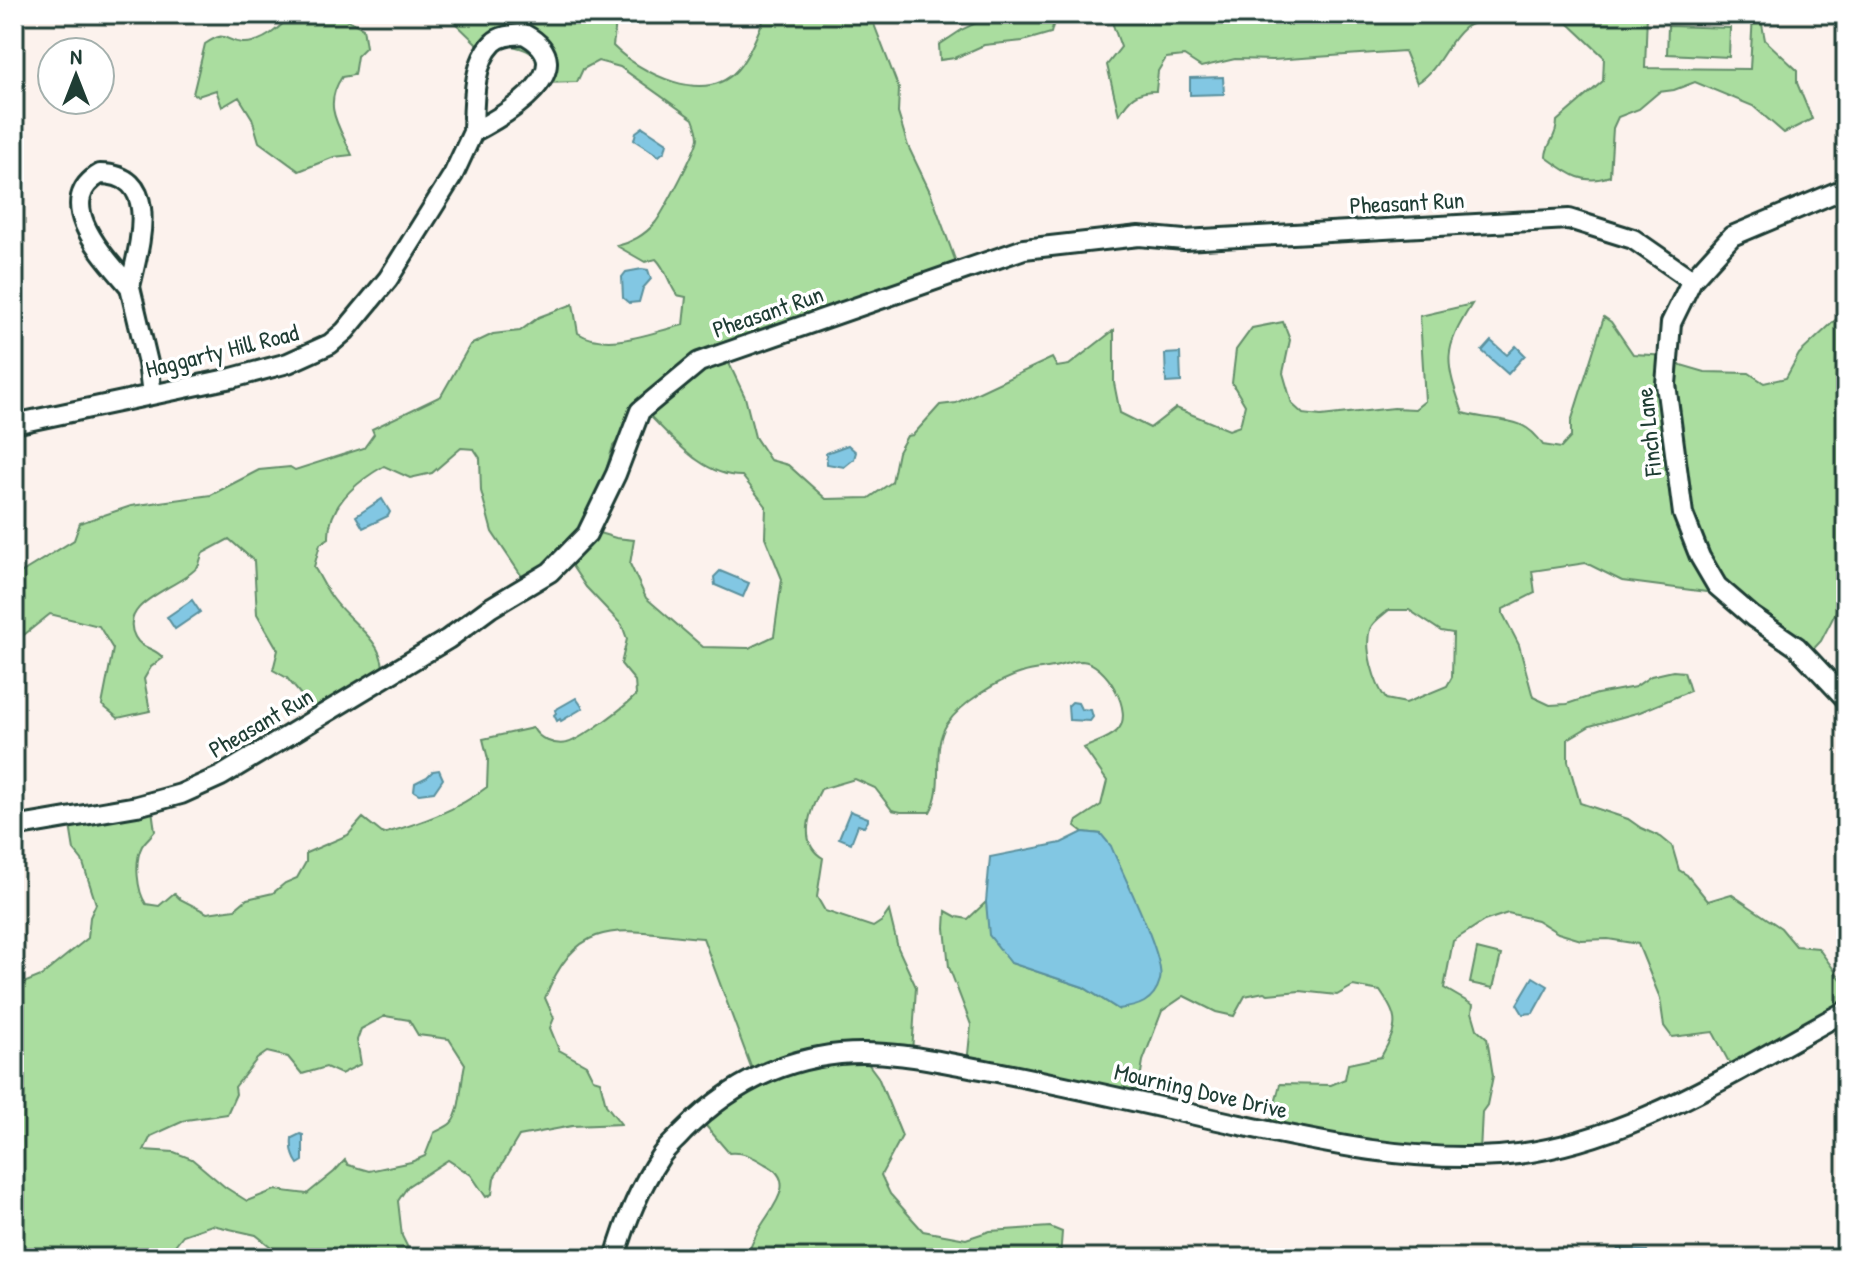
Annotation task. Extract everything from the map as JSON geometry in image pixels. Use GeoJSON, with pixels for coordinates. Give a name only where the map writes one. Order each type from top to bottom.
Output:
{"type":"FeatureCollection","features":[{"type":"Feature","properties":{"kind":"street","name":"Haggarty Hill Road"},"geometry":{"type":"LineString","coordinates":[[14,424],[232,378],[288,363],[330,344],[354,321],[388,279],[453,175],[473,132],[478,76],[493,43],[508,35],[524,34],[538,42],[545,54],[546,67],[542,80],[532,94],[509,113],[473,132]]}},
{"type":"Feature","properties":{"kind":"street"},"geometry":{"type":"LineString","coordinates":[[130,287],[96,246],[79,208],[88,181],[100,174],[116,174],[131,183],[138,194],[142,220],[130,287],[152,394]]}},
{"type":"Feature","properties":{"kind":"street","name":"Finch Lane"},"geometry":{"type":"LineString","coordinates":[[1846,188],[1732,236],[1692,280],[1671,323],[1666,384],[1683,514],[1700,557],[1717,586],[1753,617],[1797,647],[1846,699]]}},
{"type":"Feature","properties":{"kind":"street","name":"Pheasant Run"},"geometry":{"type":"LineString","coordinates":[[14,827],[137,806],[181,794],[221,776],[448,639],[490,608],[550,572],[587,534],[616,474],[640,411],[699,362],[1024,249],[1139,236],[1184,240],[1569,219],[1633,239],[1692,280]]}},
{"type":"Feature","properties":{"kind":"street","name":"Mourning Dove Drive"},"geometry":{"type":"LineString","coordinates":[[615,1258],[622,1232],[661,1156],[722,1097],[765,1073],[804,1059],[860,1053],[905,1055],[1062,1085],[1316,1142],[1430,1156],[1498,1156],[1563,1146],[1623,1126],[1718,1083],[1846,1011]]}},
{"type":"Feature","properties":{"kind":"green space"},"geometry":{"type":"Polygon","coordinates":[[[293,14],[345,14],[346,19],[363,28],[366,47],[357,56],[354,75],[342,77],[333,97],[335,116],[352,155],[334,157],[299,171],[259,142],[252,118],[239,97],[222,107],[216,90],[198,96],[193,94],[205,44],[221,37],[242,43],[257,41],[293,14]]]}},
{"type":"Feature","properties":{"kind":"green space"},"geometry":{"type":"Polygon","coordinates":[[[446,14],[617,14],[613,46],[625,56],[673,82],[708,85],[724,80],[742,64],[766,14],[870,14],[899,89],[898,113],[908,146],[931,194],[957,265],[727,359],[745,397],[755,437],[770,460],[788,465],[826,499],[869,498],[892,482],[898,452],[907,436],[913,435],[940,405],[956,403],[1052,358],[1057,367],[1069,365],[1114,330],[1114,383],[1120,413],[1150,428],[1176,408],[1229,430],[1240,426],[1245,405],[1232,383],[1236,350],[1252,328],[1283,322],[1290,340],[1283,373],[1292,404],[1303,414],[1321,416],[1394,408],[1415,409],[1425,401],[1420,316],[1472,304],[1455,334],[1450,357],[1453,381],[1463,413],[1518,423],[1543,445],[1561,448],[1571,437],[1571,422],[1604,317],[1611,322],[1633,354],[1670,356],[1674,363],[1705,372],[1749,373],[1764,383],[1786,378],[1799,354],[1846,310],[1846,605],[1837,610],[1821,641],[1804,659],[1714,593],[1622,581],[1586,563],[1532,571],[1535,593],[1503,609],[1503,614],[1519,645],[1533,697],[1550,705],[1567,704],[1597,694],[1635,687],[1651,676],[1684,672],[1690,691],[1640,712],[1590,726],[1568,739],[1568,761],[1580,803],[1628,819],[1661,837],[1672,846],[1679,870],[1687,875],[1708,901],[1731,894],[1781,928],[1796,946],[1818,948],[1846,986],[1846,1008],[1733,1070],[1713,1032],[1672,1037],[1664,1026],[1660,998],[1638,944],[1608,939],[1581,940],[1558,933],[1537,920],[1508,913],[1484,921],[1453,941],[1444,988],[1473,1005],[1477,1029],[1487,1038],[1493,1076],[1487,1105],[1482,1112],[1480,1152],[1475,1156],[1269,1128],[1280,1084],[1331,1085],[1345,1079],[1348,1064],[1381,1057],[1391,1038],[1394,1016],[1380,991],[1353,986],[1337,995],[1300,991],[1245,996],[1234,1016],[1216,1012],[1184,996],[1162,1011],[1143,1061],[1137,1097],[967,1064],[971,1025],[949,967],[946,911],[968,919],[986,902],[1011,963],[1083,987],[1118,1009],[1101,834],[1083,832],[1075,826],[1077,821],[1101,805],[1107,781],[1084,748],[1117,731],[1123,713],[1108,679],[1100,670],[1082,661],[1012,676],[961,708],[942,734],[937,790],[930,812],[892,810],[875,788],[855,779],[821,789],[808,826],[810,844],[823,858],[817,897],[825,911],[873,927],[889,911],[898,948],[916,987],[912,1054],[861,1054],[878,1077],[902,1136],[881,1175],[890,1194],[923,1231],[966,1239],[990,1231],[1050,1227],[1062,1232],[1060,1258],[746,1258],[777,1200],[782,1185],[780,1177],[775,1170],[752,1157],[729,1153],[701,1120],[754,1075],[703,938],[629,931],[590,939],[574,950],[559,970],[545,998],[554,1018],[550,1028],[559,1050],[586,1065],[593,1079],[600,1081],[606,1105],[621,1124],[572,1126],[519,1136],[494,1178],[492,1194],[486,1197],[471,1175],[448,1160],[408,1186],[398,1201],[402,1236],[413,1258],[285,1258],[256,1235],[212,1225],[183,1235],[165,1258],[14,1258],[14,987],[41,976],[88,938],[90,917],[96,904],[82,860],[74,850],[68,813],[71,810],[150,795],[155,831],[142,846],[137,868],[140,892],[146,904],[159,906],[174,893],[207,913],[235,909],[247,899],[273,893],[297,878],[306,862],[306,853],[348,835],[363,818],[383,834],[437,815],[487,787],[488,759],[483,739],[533,728],[547,741],[567,743],[583,736],[636,695],[635,681],[621,664],[627,639],[622,625],[586,587],[568,560],[525,581],[492,532],[481,491],[480,458],[474,449],[461,448],[432,473],[410,478],[384,466],[354,487],[333,515],[329,538],[320,544],[314,567],[340,608],[371,639],[383,667],[323,711],[316,713],[287,678],[273,670],[278,650],[257,614],[254,561],[229,539],[203,553],[199,565],[191,573],[142,604],[135,614],[132,625],[135,637],[163,658],[151,667],[144,679],[150,711],[118,718],[102,705],[113,649],[99,626],[50,614],[20,638],[14,639],[14,577],[74,540],[80,523],[131,506],[211,495],[259,470],[290,467],[295,470],[364,448],[374,434],[372,429],[441,396],[470,345],[493,334],[520,331],[539,317],[573,304],[578,333],[603,341],[630,339],[683,325],[686,297],[677,295],[660,263],[656,259],[645,262],[617,246],[642,235],[659,217],[696,144],[698,136],[693,119],[620,67],[598,61],[583,69],[577,82],[543,83],[537,60],[524,49],[507,45],[492,55],[446,14]],[[646,412],[613,446],[589,530],[634,540],[630,564],[646,598],[703,647],[749,648],[774,636],[782,579],[765,537],[766,506],[742,476],[728,475],[702,463],[646,412]],[[1389,610],[1375,621],[1368,637],[1369,655],[1374,675],[1386,699],[1406,703],[1447,686],[1452,677],[1453,633],[1441,631],[1409,610],[1389,610]],[[385,1016],[361,1029],[357,1040],[361,1064],[341,1074],[326,1067],[302,1074],[288,1057],[267,1052],[257,1059],[235,1087],[236,1094],[227,1114],[186,1120],[151,1136],[144,1150],[174,1152],[192,1159],[247,1201],[275,1190],[307,1194],[345,1160],[348,1165],[369,1171],[425,1156],[434,1133],[454,1118],[465,1064],[449,1039],[418,1035],[409,1020],[385,1016]]]}},
{"type":"Feature","properties":{"kind":"green space"},"geometry":{"type":"Polygon","coordinates":[[[995,14],[1056,14],[1051,33],[1023,41],[984,45],[955,58],[940,60],[939,45],[995,14]]]}},
{"type":"Feature","properties":{"kind":"green space"},"geometry":{"type":"Polygon","coordinates":[[[1109,14],[1507,14],[1464,28],[1431,71],[1417,83],[1404,51],[1273,60],[1235,59],[1201,67],[1184,56],[1166,58],[1158,71],[1156,91],[1143,92],[1134,97],[1119,115],[1107,65],[1121,47],[1109,14]]]}},
{"type":"Feature","properties":{"kind":"green space"},"geometry":{"type":"Polygon","coordinates":[[[1536,14],[1647,14],[1645,68],[1750,69],[1753,14],[1760,14],[1765,40],[1797,70],[1797,83],[1812,119],[1784,133],[1753,106],[1695,82],[1659,92],[1639,109],[1618,117],[1613,128],[1610,176],[1592,180],[1576,176],[1546,157],[1546,152],[1557,121],[1603,81],[1604,57],[1568,23],[1548,21],[1536,14]]]}},
{"type":"Feature","properties":{"kind":"green space"},"geometry":{"type":"Polygon","coordinates":[[[1668,26],[1730,28],[1729,57],[1667,54],[1668,26]]]}},
{"type":"Feature","properties":{"kind":"green space"},"geometry":{"type":"Polygon","coordinates":[[[1477,949],[1501,955],[1493,988],[1470,983],[1477,949]]]}},
{"type":"Feature","properties":{"kind":"water"},"geometry":{"type":"Polygon","coordinates":[[[1223,77],[1224,94],[1190,95],[1190,78],[1223,77]]]}},
{"type":"Feature","properties":{"kind":"water"},"geometry":{"type":"Polygon","coordinates":[[[643,127],[667,143],[665,151],[659,156],[634,140],[636,132],[643,127]]]}},
{"type":"Feature","properties":{"kind":"water"},"geometry":{"type":"Polygon","coordinates":[[[648,270],[651,279],[643,288],[639,302],[629,303],[623,298],[622,277],[626,272],[648,270]]]}},
{"type":"Feature","properties":{"kind":"water"},"geometry":{"type":"Polygon","coordinates":[[[1491,341],[1507,355],[1516,346],[1525,355],[1508,374],[1482,351],[1491,341]]]}},
{"type":"Feature","properties":{"kind":"water"},"geometry":{"type":"Polygon","coordinates":[[[1180,353],[1181,382],[1166,383],[1165,354],[1180,353]]]}},
{"type":"Feature","properties":{"kind":"water"},"geometry":{"type":"Polygon","coordinates":[[[848,445],[856,452],[854,459],[844,467],[827,464],[826,453],[848,445]]]}},
{"type":"Feature","properties":{"kind":"water"},"geometry":{"type":"Polygon","coordinates":[[[382,499],[390,512],[388,516],[363,528],[356,516],[382,499]]]}},
{"type":"Feature","properties":{"kind":"water"},"geometry":{"type":"Polygon","coordinates":[[[720,571],[749,583],[743,597],[715,585],[714,577],[720,571]]]}},
{"type":"Feature","properties":{"kind":"water"},"geometry":{"type":"Polygon","coordinates":[[[192,600],[200,612],[175,629],[167,617],[192,600]]]}},
{"type":"Feature","properties":{"kind":"water"},"geometry":{"type":"Polygon","coordinates":[[[576,698],[583,708],[557,721],[555,710],[576,698]]]}},
{"type":"Feature","properties":{"kind":"water"},"geometry":{"type":"Polygon","coordinates":[[[1072,702],[1078,703],[1081,709],[1091,710],[1093,717],[1090,721],[1069,720],[1068,706],[1072,702]]]}},
{"type":"Feature","properties":{"kind":"water"},"geometry":{"type":"Polygon","coordinates":[[[439,770],[443,779],[434,792],[419,794],[414,791],[415,783],[439,770]]]}},
{"type":"Feature","properties":{"kind":"water"},"geometry":{"type":"Polygon","coordinates":[[[850,811],[868,818],[864,827],[858,825],[851,843],[839,838],[850,811]]]}},
{"type":"Feature","properties":{"kind":"water"},"geometry":{"type":"Polygon","coordinates":[[[1083,832],[1101,834],[1111,846],[1156,953],[1160,980],[1154,994],[1132,1007],[1118,1009],[1083,987],[1011,963],[989,935],[986,902],[990,857],[1061,843],[1083,832]]]}},
{"type":"Feature","properties":{"kind":"water"},"geometry":{"type":"Polygon","coordinates":[[[1533,977],[1548,986],[1533,1013],[1523,1014],[1517,1004],[1533,977]]]}},
{"type":"Feature","properties":{"kind":"water"},"geometry":{"type":"Polygon","coordinates":[[[303,1135],[303,1161],[298,1164],[293,1155],[292,1138],[303,1135]]]}},
{"type":"Feature","properties":{"kind":"water"},"geometry":{"type":"Polygon","coordinates":[[[1618,1249],[1647,1251],[1646,1258],[1614,1258],[1618,1249]]]}}]}
